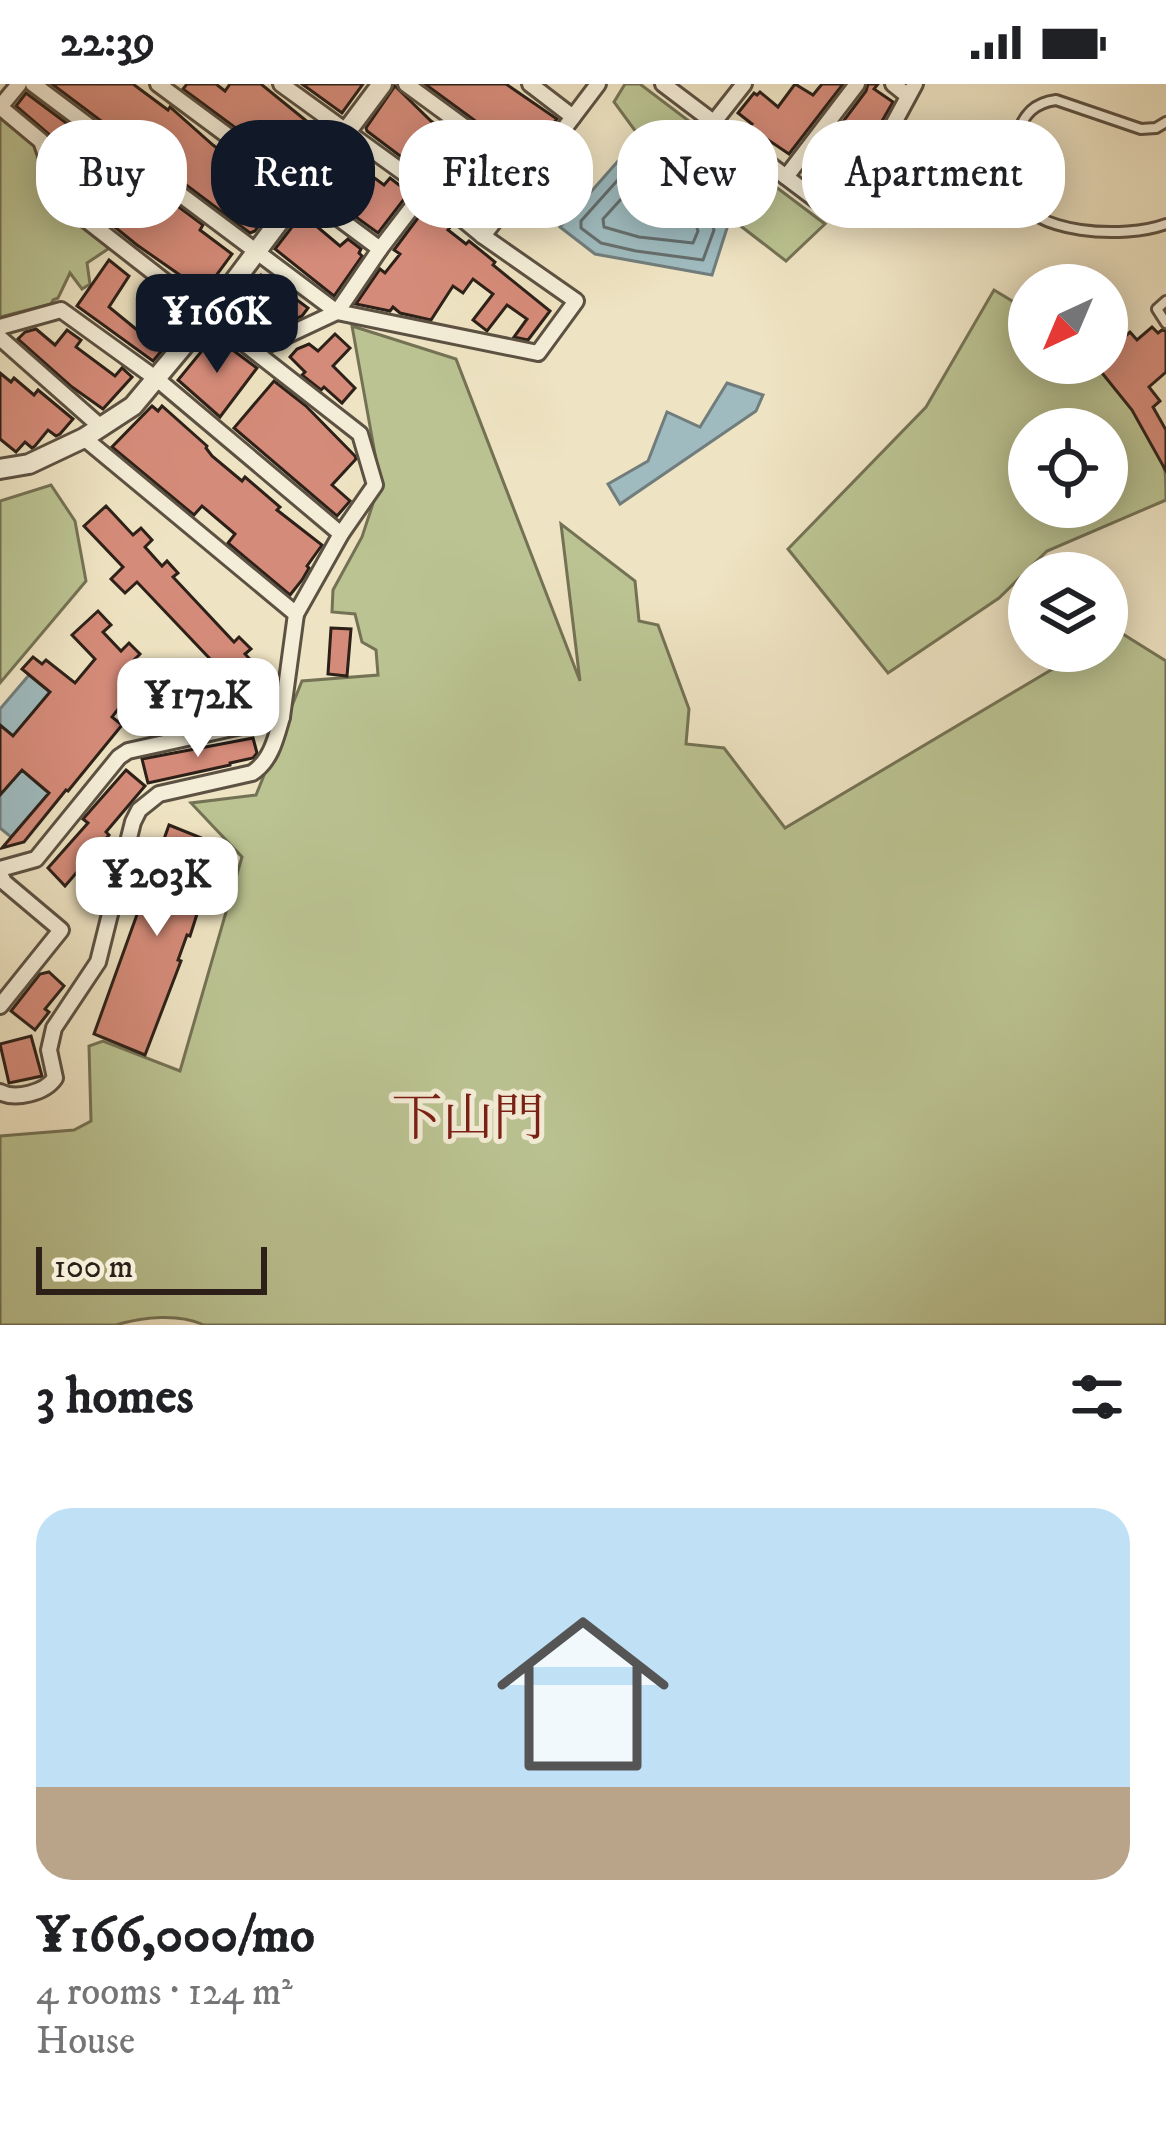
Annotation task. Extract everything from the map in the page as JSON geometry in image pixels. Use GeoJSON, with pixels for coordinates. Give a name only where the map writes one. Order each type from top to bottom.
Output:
{"type":"FeatureCollection","features":[{"type":"Feature","properties":{"kind":"street"},"geometry":{"type":"LineString","coordinates":[[0,1092],[9,1096],[45,1089],[55,1078],[50,1039],[98,962],[139,810],[159,794],[252,773],[270,754],[282,717],[296,614],[375,485],[360,434],[62,201],[41,141],[0,107],[19,84]]}},
{"type":"Feature","properties":{"kind":"street"},"geometry":{"type":"LineString","coordinates":[[33,84],[337,312],[538,353],[577,301],[473,228]]}},
{"type":"Feature","properties":{"kind":"street"},"geometry":{"type":"LineString","coordinates":[[158,84],[211,124]]}},
{"type":"Feature","properties":{"kind":"street"},"geometry":{"type":"LineString","coordinates":[[281,84],[328,120]]}},
{"type":"Feature","properties":{"kind":"street"},"geometry":{"type":"LineString","coordinates":[[355,120],[382,84]]}},
{"type":"Feature","properties":{"kind":"street"},"geometry":{"type":"LineString","coordinates":[[406,84],[455,120]]}},
{"type":"Feature","properties":{"kind":"street"},"geometry":{"type":"LineString","coordinates":[[530,84],[573,117]]}},
{"type":"Feature","properties":{"kind":"street"},"geometry":{"type":"LineString","coordinates":[[571,120],[598,84]]}},
{"type":"Feature","properties":{"kind":"street"},"geometry":{"type":"LineString","coordinates":[[663,84],[711,120]]}},
{"type":"Feature","properties":{"kind":"street"},"geometry":{"type":"LineString","coordinates":[[716,120],[744,84]]}},
{"type":"Feature","properties":{"kind":"street"},"geometry":{"type":"LineString","coordinates":[[786,177],[857,84]]}},
{"type":"Feature","properties":{"kind":"street"},"geometry":{"type":"LineString","coordinates":[[778,171],[827,208],[838,204],[888,134],[912,90],[892,84]]}},
{"type":"Feature","properties":{"kind":"street"},"geometry":{"type":"LineString","coordinates":[[256,350],[337,312],[399,224]]}},
{"type":"Feature","properties":{"kind":"street"},"geometry":{"type":"LineString","coordinates":[[3,465],[29,464],[84,438],[134,406],[275,228]]}},
{"type":"Feature","properties":{"kind":"street"},"geometry":{"type":"LineString","coordinates":[[350,228],[380,249]]}},
{"type":"Feature","properties":{"kind":"street"},"geometry":{"type":"LineString","coordinates":[[483,236],[489,228]]}},
{"type":"Feature","properties":{"kind":"street"},"geometry":{"type":"LineString","coordinates":[[0,326],[61,310],[158,380],[341,534]]}},
{"type":"Feature","properties":{"kind":"street"},"geometry":{"type":"LineString","coordinates":[[0,338],[102,428]]}},
{"type":"Feature","properties":{"kind":"street"},"geometry":{"type":"LineString","coordinates":[[84,438],[296,614]]}},
{"type":"Feature","properties":{"kind":"street"},"geometry":{"type":"LineString","coordinates":[[0,1006],[61,930],[4,882],[0,872],[36,859],[128,751],[282,717]]}},
{"type":"Feature","properties":{"kind":"lane"},"geometry":{"type":"LineString","coordinates":[[1166,122],[1141,129],[1056,100],[1046,101],[1024,116],[1008,170],[1014,196],[1042,220],[1117,232],[1166,224]]}},
{"type":"Feature","properties":{"kind":"lane"},"geometry":{"type":"LineString","coordinates":[[1166,301],[1157,310],[1166,322]]}},
{"type":"Feature","properties":{"kind":"green space"},"geometry":{"type":"Polygon","coordinates":[[[625,84],[640,84],[688,120],[627,120],[614,102],[625,84]]]}},
{"type":"Feature","properties":{"kind":"green space"},"geometry":{"type":"Polygon","coordinates":[[[0,113],[36,141],[36,228],[86,228],[111,247],[87,263],[90,284],[82,289],[70,273],[51,304],[0,317],[0,113]]]}},
{"type":"Feature","properties":{"kind":"green space"},"geometry":{"type":"Polygon","coordinates":[[[778,188],[802,207],[802,228],[821,228],[786,261],[743,228],[778,228],[778,188]]]}},
{"type":"Feature","properties":{"kind":"green space"},"geometry":{"type":"Polygon","coordinates":[[[994,290],[1008,298],[1008,384],[1113,384],[1145,427],[1165,471],[1166,500],[1128,516],[1128,408],[1008,408],[1008,528],[1101,528],[1046,552],[1008,552],[1008,589],[888,673],[788,549],[926,407],[994,290]]]}},
{"type":"Feature","properties":{"kind":"green space"},"geometry":{"type":"Polygon","coordinates":[[[352,326],[456,359],[580,681],[561,524],[635,581],[639,621],[658,625],[689,709],[686,744],[724,748],[785,828],[1048,672],[1128,672],[1128,637],[1166,661],[1166,1325],[204,1325],[161,1318],[116,1325],[0,1325],[0,1136],[74,1130],[91,1121],[89,1046],[103,1041],[180,1071],[242,857],[191,803],[256,795],[302,681],[378,675],[376,650],[362,642],[355,614],[332,612],[333,590],[362,537],[380,482],[352,326]]]}},
{"type":"Feature","properties":{"kind":"green space"},"geometry":{"type":"Polygon","coordinates":[[[51,485],[75,521],[86,581],[0,683],[0,501],[51,485]]]}},
{"type":"Feature","properties":{"kind":"water"},"geometry":{"type":"Polygon","coordinates":[[[617,162],[617,228],[727,228],[712,275],[595,254],[561,228],[593,228],[593,189],[617,162]]]}},
{"type":"Feature","properties":{"kind":"water"},"geometry":{"type":"Polygon","coordinates":[[[727,383],[763,395],[756,411],[620,504],[608,484],[648,461],[667,412],[700,427],[727,383]]]}},
{"type":"Feature","properties":{"kind":"water"},"geometry":{"type":"Polygon","coordinates":[[[29,675],[50,692],[13,736],[0,725],[0,709],[29,675]]]}},
{"type":"Feature","properties":{"kind":"water"},"geometry":{"type":"Polygon","coordinates":[[[22,770],[49,793],[11,837],[0,828],[0,795],[22,770]]]}},
{"type":"Feature","properties":{"kind":"building"},"geometry":{"type":"Polygon","coordinates":[[[52,84],[133,84],[185,120],[100,120],[52,84]]]}},
{"type":"Feature","properties":{"kind":"building"},"geometry":{"type":"Polygon","coordinates":[[[187,84],[216,84],[225,91],[230,84],[261,84],[305,120],[225,120],[183,89],[187,84]]]}},
{"type":"Feature","properties":{"kind":"building"},"geometry":{"type":"Polygon","coordinates":[[[302,84],[363,84],[342,113],[302,84]]]}},
{"type":"Feature","properties":{"kind":"building"},"geometry":{"type":"Polygon","coordinates":[[[425,84],[506,84],[557,119],[556,120],[474,120],[425,84]]]}},
{"type":"Feature","properties":{"kind":"building"},"geometry":{"type":"Polygon","coordinates":[[[795,84],[813,95],[822,84],[843,84],[815,120],[802,120],[802,137],[789,154],[778,147],[778,120],[747,120],[738,113],[760,92],[778,107],[795,84]]]}},
{"type":"Feature","properties":{"kind":"building"},"geometry":{"type":"Polygon","coordinates":[[[868,84],[878,84],[874,89],[893,102],[883,120],[844,120],[868,84]]]}},
{"type":"Feature","properties":{"kind":"building"},"geometry":{"type":"Polygon","coordinates":[[[395,86],[430,120],[399,120],[399,155],[375,137],[372,120],[395,86]]]}},
{"type":"Feature","properties":{"kind":"building"},"geometry":{"type":"Polygon","coordinates":[[[26,93],[62,120],[36,123],[16,106],[26,93]]]}},
{"type":"Feature","properties":{"kind":"building"},"geometry":{"type":"Polygon","coordinates":[[[187,122],[211,143],[211,204],[187,186],[187,122]]]}},
{"type":"Feature","properties":{"kind":"building"},"geometry":{"type":"Polygon","coordinates":[[[375,178],[384,185],[390,178],[399,185],[399,206],[378,233],[371,228],[375,228],[375,178]]]}},
{"type":"Feature","properties":{"kind":"building"},"geometry":{"type":"Polygon","coordinates":[[[187,213],[203,225],[200,230],[232,254],[204,298],[116,228],[187,228],[187,213]]]}},
{"type":"Feature","properties":{"kind":"building"},"geometry":{"type":"Polygon","coordinates":[[[291,228],[319,228],[340,246],[348,239],[361,249],[362,256],[334,296],[275,249],[291,228]]]}},
{"type":"Feature","properties":{"kind":"building"},"geometry":{"type":"Polygon","coordinates":[[[410,228],[450,228],[550,311],[528,340],[514,337],[527,319],[507,305],[487,331],[473,320],[493,294],[473,279],[463,293],[453,286],[431,320],[393,307],[390,311],[356,304],[380,269],[385,273],[400,254],[394,250],[410,228]]]}},
{"type":"Feature","properties":{"kind":"building"},"geometry":{"type":"Polygon","coordinates":[[[109,260],[129,276],[109,307],[142,334],[165,302],[177,311],[174,315],[180,319],[167,338],[170,341],[153,361],[77,306],[109,260]]]}},
{"type":"Feature","properties":{"kind":"building"},"geometry":{"type":"Polygon","coordinates":[[[261,275],[270,276],[308,308],[302,316],[291,317],[255,338],[227,313],[261,275]]]}},
{"type":"Feature","properties":{"kind":"building"},"geometry":{"type":"Polygon","coordinates":[[[1152,327],[1158,333],[1166,331],[1166,372],[1149,387],[1160,401],[1153,407],[1166,430],[1166,471],[1132,410],[1111,384],[1128,384],[1128,334],[1137,340],[1152,327]]]}},
{"type":"Feature","properties":{"kind":"building"},"geometry":{"type":"Polygon","coordinates":[[[36,329],[55,345],[67,330],[81,340],[76,347],[115,376],[122,368],[132,377],[103,409],[18,339],[36,329]]]}},
{"type":"Feature","properties":{"kind":"building"},"geometry":{"type":"Polygon","coordinates":[[[335,334],[350,348],[333,366],[355,388],[342,403],[302,375],[305,372],[290,357],[309,344],[318,351],[335,334]]]}},
{"type":"Feature","properties":{"kind":"building"},"geometry":{"type":"Polygon","coordinates":[[[214,336],[257,368],[220,417],[178,380],[214,336]]]}},
{"type":"Feature","properties":{"kind":"building"},"geometry":{"type":"Polygon","coordinates":[[[0,373],[34,395],[38,390],[73,419],[60,434],[48,430],[35,446],[25,442],[16,452],[0,439],[0,373]]]}},
{"type":"Feature","properties":{"kind":"building"},"geometry":{"type":"Polygon","coordinates":[[[274,381],[355,456],[332,485],[350,501],[337,516],[234,428],[274,381]]]}},
{"type":"Feature","properties":{"kind":"building"},"geometry":{"type":"Polygon","coordinates":[[[152,406],[158,411],[162,406],[212,456],[242,481],[245,477],[322,545],[290,595],[228,543],[235,534],[202,506],[194,515],[112,447],[152,406]]]}},
{"type":"Feature","properties":{"kind":"building"},"geometry":{"type":"Polygon","coordinates":[[[106,506],[133,535],[141,528],[152,540],[145,547],[162,566],[167,561],[178,573],[173,577],[234,642],[239,637],[251,649],[245,654],[263,673],[245,689],[235,680],[194,719],[182,707],[160,728],[129,695],[112,717],[122,725],[68,791],[24,842],[2,848],[49,793],[22,770],[0,795],[0,725],[13,736],[50,692],[22,669],[33,657],[42,664],[46,660],[75,683],[95,659],[72,635],[98,611],[111,625],[103,632],[121,651],[129,643],[140,654],[132,662],[169,701],[212,661],[137,582],[125,593],[111,579],[123,567],[84,526],[106,506]]]}},
{"type":"Feature","properties":{"kind":"building"},"geometry":{"type":"Polygon","coordinates":[[[331,628],[351,629],[347,676],[328,674],[331,628]]]}},
{"type":"Feature","properties":{"kind":"building"},"geometry":{"type":"Polygon","coordinates":[[[253,738],[257,753],[253,758],[148,783],[142,759],[253,738]]]}},
{"type":"Feature","properties":{"kind":"building"},"geometry":{"type":"Polygon","coordinates":[[[126,770],[145,786],[65,886],[48,868],[126,770]]]}},
{"type":"Feature","properties":{"kind":"building"},"geometry":{"type":"Polygon","coordinates":[[[169,825],[219,845],[145,1055],[94,1034],[148,884],[131,876],[135,866],[152,873],[169,825]]]}},
{"type":"Feature","properties":{"kind":"building"},"geometry":{"type":"Polygon","coordinates":[[[49,972],[64,986],[35,1030],[11,1011],[40,974],[49,972]]]}},
{"type":"Feature","properties":{"kind":"building"},"geometry":{"type":"Polygon","coordinates":[[[31,1036],[42,1076],[9,1083],[0,1044],[31,1036]]]}},
{"type":"Feature","properties":{"kind":"district","name":"下山門"},"geometry":{"type":"Point","coordinates":[468,1117]}}]}
